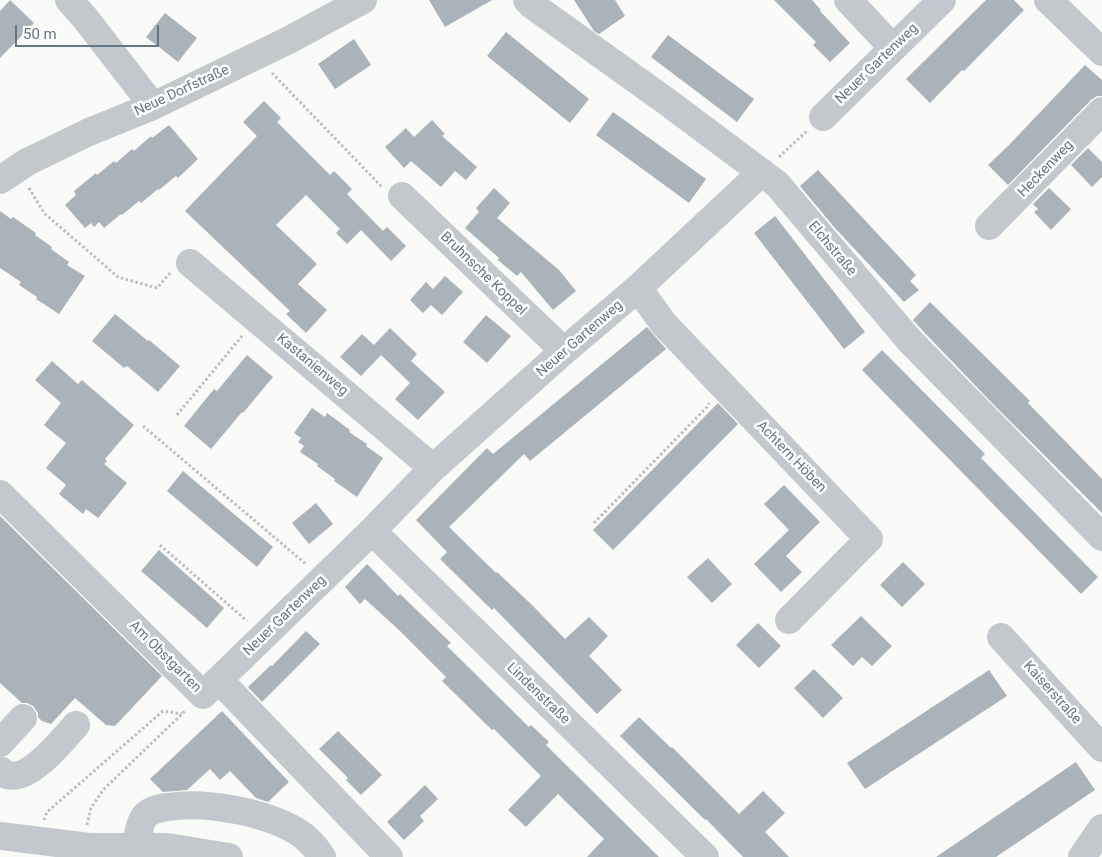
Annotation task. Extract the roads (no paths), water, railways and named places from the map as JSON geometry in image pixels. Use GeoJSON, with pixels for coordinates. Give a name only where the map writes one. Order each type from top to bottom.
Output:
{"type":"FeatureCollection","features":[{"type":"Feature","properties":{"kind":"street"},"geometry":{"type":"LineString","coordinates":[[68,0],[85,18],[153,106]]}},
{"type":"Feature","properties":{"kind":"street","name":"Neue Dorfstraße"},"geometry":{"type":"LineString","coordinates":[[9,174],[28,162],[89,132],[153,106],[289,40],[363,0]]}},
{"type":"Feature","properties":{"kind":"street","name":"Elchstraße"},"geometry":{"type":"LineString","coordinates":[[527,0],[777,184],[910,341],[1102,537]]}},
{"type":"Feature","properties":{"kind":"street"},"geometry":{"type":"LineString","coordinates":[[848,0],[893,48]]}},
{"type":"Feature","properties":{"kind":"street","name":"Neuer Gartenweg"},"geometry":{"type":"LineString","coordinates":[[823,117],[942,0]]}},
{"type":"Feature","properties":{"kind":"street"},"geometry":{"type":"LineString","coordinates":[[1048,0],[1102,52]]}},
{"type":"Feature","properties":{"kind":"street","name":"Heckenweg"},"geometry":{"type":"LineString","coordinates":[[989,226],[1102,111]]}},
{"type":"Feature","properties":{"kind":"street","name":"Neuer Gartenweg"},"geometry":{"type":"LineString","coordinates":[[211,687],[372,531],[433,468],[638,288],[762,172]]}},
{"type":"Feature","properties":{"kind":"street","name":"Bruhnsche Koppel"},"geometry":{"type":"LineString","coordinates":[[402,196],[564,351]]}},
{"type":"Feature","properties":{"kind":"street","name":"Kastanienweg"},"geometry":{"type":"LineString","coordinates":[[190,263],[433,468]]}},
{"type":"Feature","properties":{"kind":"street","name":"Achtern Höben"},"geometry":{"type":"LineString","coordinates":[[638,288],[664,324],[870,539],[789,620]]}},
{"type":"Feature","properties":{"kind":"street","name":"Am Obstgarten"},"geometry":{"type":"LineString","coordinates":[[0,494],[211,687],[389,857]]}},
{"type":"Feature","properties":{"kind":"street","name":"Lindenstraße"},"geometry":{"type":"LineString","coordinates":[[372,531],[704,857]]}},
{"type":"Feature","properties":{"kind":"street","name":"Kaiserstraße"},"geometry":{"type":"LineString","coordinates":[[1001,637],[1102,748]]}},
{"type":"Feature","properties":{"kind":"street"},"geometry":{"type":"LineString","coordinates":[[0,743],[23,718]]}},
{"type":"Feature","properties":{"kind":"street"},"geometry":{"type":"LineString","coordinates":[[0,770],[6,774],[20,775],[42,762],[76,726]]}},
{"type":"Feature","properties":{"kind":"street"},"geometry":{"type":"LineString","coordinates":[[135,847],[140,826],[147,814],[160,808],[189,805],[238,811],[280,823],[299,833],[322,857]]}},
{"type":"Feature","properties":{"kind":"street"},"geometry":{"type":"LineString","coordinates":[[1083,856],[1102,828]]}},
{"type":"Feature","properties":{"kind":"street"},"geometry":{"type":"LineString","coordinates":[[0,836],[89,847],[167,847],[225,857]]}}]}
